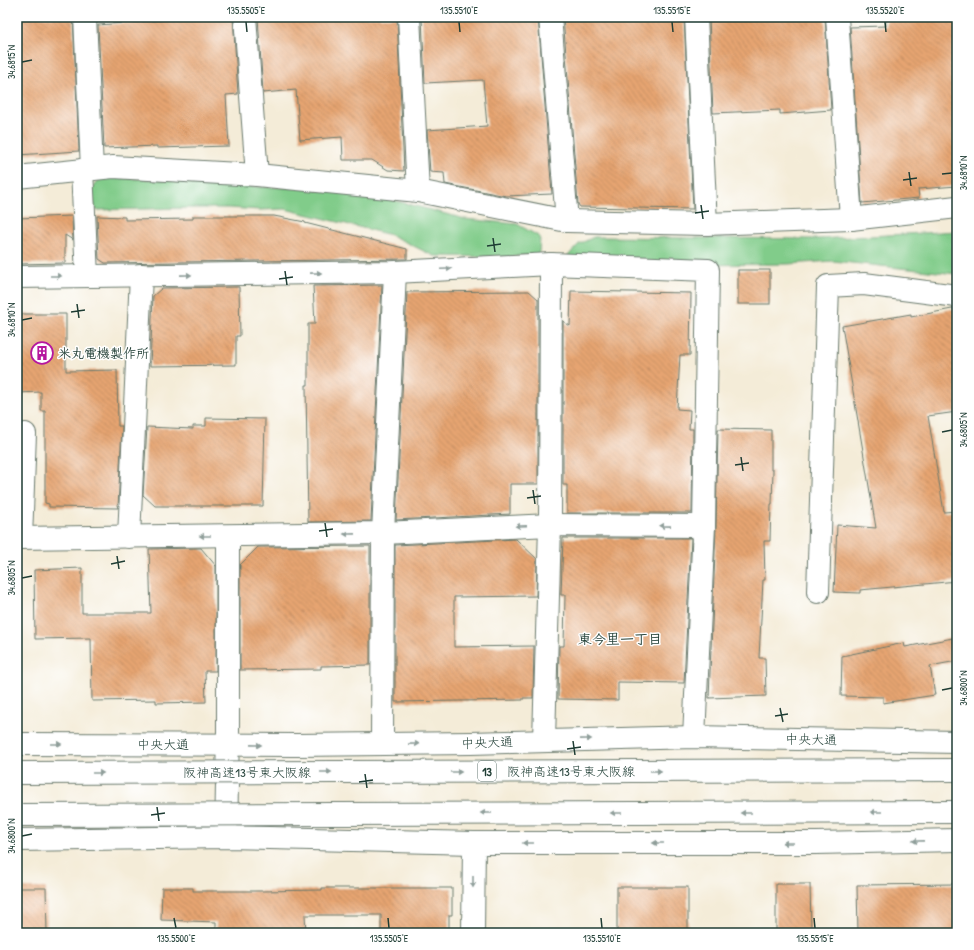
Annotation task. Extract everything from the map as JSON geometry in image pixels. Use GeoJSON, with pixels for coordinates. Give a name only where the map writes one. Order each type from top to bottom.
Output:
{"type":"FeatureCollection","features":[{"type":"Feature","properties":{"kind":"main road"},"geometry":{"type":"LineString","coordinates":[[86,17],[87,276]]}},
{"type":"Feature","properties":{"kind":"main road"},"geometry":{"type":"LineString","coordinates":[[245,17],[257,175]]}},
{"type":"Feature","properties":{"kind":"main road"},"geometry":{"type":"LineString","coordinates":[[409,17],[418,191]]}},
{"type":"Feature","properties":{"kind":"main road"},"geometry":{"type":"LineString","coordinates":[[550,17],[567,221]]}},
{"type":"Feature","properties":{"kind":"main road"},"geometry":{"type":"LineString","coordinates":[[696,17],[706,224]]}},
{"type":"Feature","properties":{"kind":"main road"},"geometry":{"type":"LineString","coordinates":[[837,17],[851,219]]}},
{"type":"Feature","properties":{"kind":"main road"},"geometry":{"type":"LineString","coordinates":[[17,177],[113,167],[257,175],[418,191],[567,221],[706,224],[851,219],[957,207]]}},
{"type":"Feature","properties":{"kind":"main road"},"geometry":{"type":"LineString","coordinates":[[17,277],[395,272],[551,264],[708,270],[704,526],[694,737]]}},
{"type":"Feature","properties":{"kind":"main road"},"geometry":{"type":"LineString","coordinates":[[544,740],[550,525],[551,264]]}},
{"type":"Feature","properties":{"kind":"main road"},"geometry":{"type":"LineString","coordinates":[[382,744],[383,533],[395,272]]}},
{"type":"Feature","properties":{"kind":"main road"},"geometry":{"type":"LineString","coordinates":[[129,537],[141,275]]}},
{"type":"Feature","properties":{"kind":"main road"},"geometry":{"type":"LineString","coordinates":[[818,592],[828,286],[864,284],[957,296]]}},
{"type":"Feature","properties":{"kind":"main road"},"geometry":{"type":"LineString","coordinates":[[25,434],[19,538],[383,533],[550,525],[704,526]]}},
{"type":"Feature","properties":{"kind":"main road"},"geometry":{"type":"LineString","coordinates":[[226,837],[228,536]]}},
{"type":"Feature","properties":{"kind":"main road","name":"中央大通"},"geometry":{"type":"LineString","coordinates":[[17,744],[296,745],[694,737],[957,742]]}},
{"type":"Feature","properties":{"kind":"main road","name":"阪神高速13号東大阪線"},"geometry":{"type":"LineString","coordinates":[[17,773],[957,770]]}},
{"type":"Feature","properties":{"kind":"main road"},"geometry":{"type":"LineString","coordinates":[[17,815],[957,812]]}},
{"type":"Feature","properties":{"kind":"main road"},"geometry":{"type":"LineString","coordinates":[[17,840],[226,837],[474,842],[816,843],[957,840]]}},
{"type":"Feature","properties":{"kind":"main road"},"geometry":{"type":"LineString","coordinates":[[473,933],[474,842]]}},
{"type":"Feature","properties":{"kind":"green space"},"geometry":{"type":"Polygon","coordinates":[[[101,177],[183,181],[228,186],[297,188],[370,194],[465,219],[517,224],[540,237],[539,254],[508,257],[434,256],[391,235],[285,209],[260,210],[188,208],[96,210],[90,191],[101,177]]]}},
{"type":"Feature","properties":{"kind":"green space"},"geometry":{"type":"Polygon","coordinates":[[[957,231],[957,274],[833,261],[788,264],[690,265],[567,257],[579,244],[594,237],[818,239],[957,231]]]}},
{"type":"Feature","properties":{"kind":"building"},"geometry":{"type":"Polygon","coordinates":[[[17,17],[73,17],[79,151],[17,155],[17,17]]]}},
{"type":"Feature","properties":{"kind":"building"},"geometry":{"type":"Polygon","coordinates":[[[163,17],[233,17],[238,94],[226,95],[229,146],[104,148],[98,25],[163,20],[163,17]]]}},
{"type":"Feature","properties":{"kind":"building"},"geometry":{"type":"Polygon","coordinates":[[[258,17],[397,17],[404,171],[388,170],[372,160],[343,160],[342,137],[300,140],[296,90],[263,93],[258,17]]]}},
{"type":"Feature","properties":{"kind":"building"},"geometry":{"type":"Polygon","coordinates":[[[422,17],[538,17],[552,194],[506,196],[445,184],[444,173],[430,172],[427,130],[487,126],[483,80],[425,83],[422,17]]]}},
{"type":"Feature","properties":{"kind":"building"},"geometry":{"type":"Polygon","coordinates":[[[563,17],[684,17],[693,209],[580,207],[578,204],[563,17]]]}},
{"type":"Feature","properties":{"kind":"building"},"geometry":{"type":"Polygon","coordinates":[[[709,17],[825,17],[831,110],[780,114],[780,110],[713,113],[709,17]]]}},
{"type":"Feature","properties":{"kind":"building"},"geometry":{"type":"Polygon","coordinates":[[[886,17],[957,17],[957,186],[918,189],[919,198],[862,203],[850,27],[886,26],[886,17]]]}},
{"type":"Feature","properties":{"kind":"building"},"geometry":{"type":"Polygon","coordinates":[[[72,216],[73,240],[65,235],[65,263],[17,264],[17,218],[72,216]]]}},
{"type":"Feature","properties":{"kind":"building"},"geometry":{"type":"Polygon","coordinates":[[[97,216],[125,217],[125,220],[193,219],[193,216],[274,216],[305,222],[407,249],[407,259],[105,263],[99,259],[97,216]]]}},
{"type":"Feature","properties":{"kind":"building"},"geometry":{"type":"Polygon","coordinates":[[[738,270],[770,270],[770,304],[738,304],[738,270]]]}},
{"type":"Feature","properties":{"kind":"building"},"geometry":{"type":"Polygon","coordinates":[[[382,285],[371,521],[308,522],[306,385],[308,385],[308,324],[315,324],[313,286],[382,285]]]}},
{"type":"Feature","properties":{"kind":"building"},"geometry":{"type":"Polygon","coordinates":[[[239,287],[240,336],[236,336],[236,365],[150,366],[153,296],[162,288],[239,287]]]}},
{"type":"Feature","properties":{"kind":"building"},"geometry":{"type":"Polygon","coordinates":[[[529,291],[538,299],[538,484],[510,484],[510,514],[396,520],[407,292],[529,291]]]}},
{"type":"Feature","properties":{"kind":"building"},"geometry":{"type":"Polygon","coordinates":[[[571,291],[691,293],[690,355],[680,355],[677,409],[690,410],[689,429],[693,429],[692,513],[567,513],[567,485],[563,485],[563,321],[570,326],[571,291]]]}},
{"type":"Feature","properties":{"kind":"building"},"geometry":{"type":"Polygon","coordinates":[[[957,308],[957,412],[928,416],[944,512],[957,511],[957,581],[860,590],[860,593],[834,592],[837,525],[876,528],[842,326],[911,314],[911,317],[957,308]]]}},
{"type":"Feature","properties":{"kind":"building"},"geometry":{"type":"Polygon","coordinates":[[[17,314],[66,314],[66,371],[117,370],[118,426],[122,426],[118,508],[49,507],[49,504],[45,503],[45,411],[41,411],[41,392],[17,393],[17,314]]]}},
{"type":"Feature","properties":{"kind":"building"},"geometry":{"type":"Polygon","coordinates":[[[206,418],[265,419],[263,506],[155,506],[143,495],[147,427],[193,429],[193,426],[206,426],[206,418]]]}},
{"type":"Feature","properties":{"kind":"building"},"geometry":{"type":"Polygon","coordinates":[[[718,429],[771,430],[771,470],[773,470],[772,504],[770,541],[764,541],[765,580],[763,580],[759,658],[765,658],[766,696],[709,698],[716,527],[718,429]]]}},
{"type":"Feature","properties":{"kind":"building"},"geometry":{"type":"Polygon","coordinates":[[[563,538],[691,538],[684,683],[618,682],[618,700],[558,699],[559,646],[564,646],[565,595],[561,595],[563,538]]]}},
{"type":"Feature","properties":{"kind":"building"},"geometry":{"type":"Polygon","coordinates":[[[516,539],[537,559],[536,596],[454,597],[454,647],[534,646],[533,698],[523,698],[523,700],[395,702],[395,545],[516,539]]]}},
{"type":"Feature","properties":{"kind":"building"},"geometry":{"type":"Polygon","coordinates":[[[370,546],[370,665],[321,666],[321,669],[240,670],[240,565],[258,547],[370,546]]]}},
{"type":"Feature","properties":{"kind":"building"},"geometry":{"type":"Polygon","coordinates":[[[201,548],[216,566],[216,671],[205,671],[206,702],[156,703],[156,700],[92,701],[91,638],[35,639],[34,570],[82,568],[82,613],[151,613],[149,549],[201,548]]]}},
{"type":"Feature","properties":{"kind":"building"},"geometry":{"type":"Polygon","coordinates":[[[953,638],[957,661],[930,666],[935,695],[883,703],[883,697],[841,696],[842,656],[904,643],[905,647],[953,638]]]}},
{"type":"Feature","properties":{"kind":"building"},"geometry":{"type":"Polygon","coordinates":[[[776,884],[810,884],[811,930],[776,931],[776,884]]]}},
{"type":"Feature","properties":{"kind":"building"},"geometry":{"type":"Polygon","coordinates":[[[957,884],[957,933],[858,933],[857,885],[957,884]]]}},
{"type":"Feature","properties":{"kind":"building"},"geometry":{"type":"Polygon","coordinates":[[[617,887],[688,887],[688,933],[617,933],[617,887]]]}},
{"type":"Feature","properties":{"kind":"building"},"geometry":{"type":"Polygon","coordinates":[[[17,888],[46,888],[47,933],[17,933],[17,888]]]}},
{"type":"Feature","properties":{"kind":"building"},"geometry":{"type":"Polygon","coordinates":[[[162,888],[193,888],[193,891],[262,891],[322,890],[322,888],[452,888],[452,915],[449,915],[449,933],[381,933],[381,915],[305,915],[306,933],[216,933],[216,922],[161,920],[162,888]]]}},
{"type":"Feature","properties":{"kind":"place","name":"米丸電機製作所"},"geometry":{"type":"Point","coordinates":[42,353]}},
{"type":"Feature","properties":{"kind":"district","name":"東今里一丁目"},"geometry":{"type":"Point","coordinates":[620,638]}}]}
